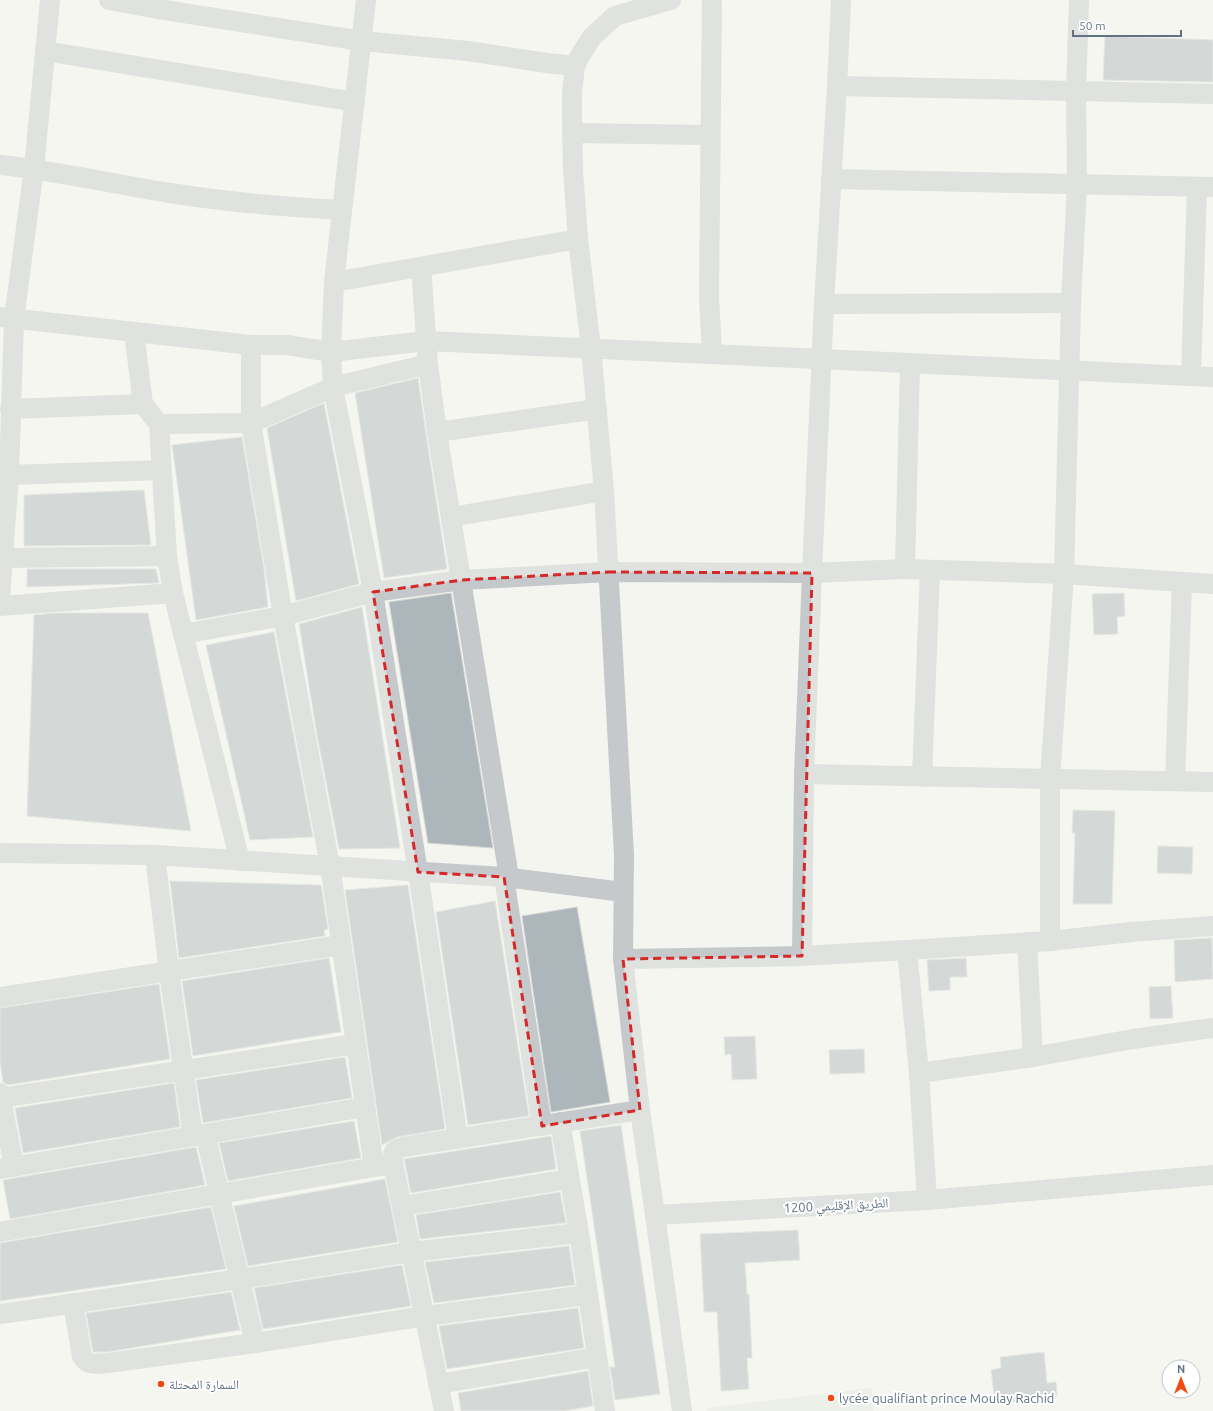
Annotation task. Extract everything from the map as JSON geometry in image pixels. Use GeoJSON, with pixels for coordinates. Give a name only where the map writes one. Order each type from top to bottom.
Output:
{"type":"FeatureCollection","features":[{"type":"Feature","properties":{"kind":"street"},"geometry":{"type":"LineString","coordinates":[[0,597],[9,475],[4,447],[10,409],[7,318],[34,168],[50,0]]}},
{"type":"Feature","properties":{"kind":"street"},"geometry":{"type":"LineString","coordinates":[[109,0],[362,41],[468,50],[575,66]]}},
{"type":"Feature","properties":{"kind":"street"},"geometry":{"type":"LineString","coordinates":[[366,0],[334,282],[331,352],[333,387],[373,592],[418,872],[458,1139]]}},
{"type":"Feature","properties":{"kind":"street"},"geometry":{"type":"LineString","coordinates":[[671,0],[616,8],[592,37],[575,66],[572,92],[572,133],[578,239],[591,348],[604,491],[624,856],[623,959],[640,1110],[682,1411],[678,1411]]}},
{"type":"Feature","properties":{"kind":"street"},"geometry":{"type":"LineString","coordinates":[[712,0],[709,297],[712,354]]}},
{"type":"Feature","properties":{"kind":"street"},"geometry":{"type":"LineString","coordinates":[[802,956],[804,774],[812,573],[824,304],[841,0]]}},
{"type":"Feature","properties":{"kind":"street"},"geometry":{"type":"LineString","coordinates":[[1050,941],[1050,779],[1064,574],[1071,303],[1076,185],[1078,0]]}},
{"type":"Feature","properties":{"kind":"street"},"geometry":{"type":"LineString","coordinates":[[45,50],[355,102]]}},
{"type":"Feature","properties":{"kind":"street"},"geometry":{"type":"LineString","coordinates":[[837,86],[1213,94]]}},
{"type":"Feature","properties":{"kind":"street"},"geometry":{"type":"LineString","coordinates":[[572,133],[710,135]]}},
{"type":"Feature","properties":{"kind":"street"},"geometry":{"type":"LineString","coordinates":[[0,166],[34,168],[125,186],[202,198],[342,210]]}},
{"type":"Feature","properties":{"kind":"street"},"geometry":{"type":"LineString","coordinates":[[831,179],[1205,187],[1191,376]]}},
{"type":"Feature","properties":{"kind":"street"},"geometry":{"type":"LineString","coordinates":[[334,282],[578,239]]}},
{"type":"Feature","properties":{"kind":"street"},"geometry":{"type":"LineString","coordinates":[[421,267],[428,364],[437,432],[462,580],[507,877],[551,1124],[569,1179],[579,1233],[605,1411]]}},
{"type":"Feature","properties":{"kind":"street"},"geometry":{"type":"LineString","coordinates":[[824,304],[1071,303]]}},
{"type":"Feature","properties":{"kind":"street"},"geometry":{"type":"LineString","coordinates":[[7,318],[250,345],[287,345],[331,352],[426,341],[1213,377]]}},
{"type":"Feature","properties":{"kind":"street"},"geometry":{"type":"LineString","coordinates":[[134,332],[143,404],[159,424],[167,556],[173,593],[240,860]]}},
{"type":"Feature","properties":{"kind":"street"},"geometry":{"type":"LineString","coordinates":[[250,345],[251,423],[283,616],[330,866],[365,1107],[383,1165],[402,1206],[444,1411]]}},
{"type":"Feature","properties":{"kind":"street"},"geometry":{"type":"LineString","coordinates":[[905,569],[910,363]]}},
{"type":"Feature","properties":{"kind":"street"},"geometry":{"type":"LineString","coordinates":[[159,424],[251,423],[333,387],[428,364]]}},
{"type":"Feature","properties":{"kind":"street"},"geometry":{"type":"LineString","coordinates":[[10,409],[143,404]]}},
{"type":"Feature","properties":{"kind":"street"},"geometry":{"type":"LineString","coordinates":[[437,432],[597,409]]}},
{"type":"Feature","properties":{"kind":"street"},"geometry":{"type":"LineString","coordinates":[[9,475],[161,470]]}},
{"type":"Feature","properties":{"kind":"street"},"geometry":{"type":"LineString","coordinates":[[451,516],[604,491]]}},
{"type":"Feature","properties":{"kind":"street"},"geometry":{"type":"LineString","coordinates":[[2,558],[167,556]]}},
{"type":"Feature","properties":{"kind":"street"},"geometry":{"type":"LineString","coordinates":[[183,634],[283,616],[373,592],[462,580],[608,572],[812,573],[905,569],[1064,574],[1213,584]]}},
{"type":"Feature","properties":{"kind":"street"},"geometry":{"type":"LineString","coordinates":[[922,776],[930,570]]}},
{"type":"Feature","properties":{"kind":"street"},"geometry":{"type":"LineString","coordinates":[[1175,781],[1182,582]]}},
{"type":"Feature","properties":{"kind":"street"},"geometry":{"type":"LineString","coordinates":[[0,606],[173,593]]}},
{"type":"Feature","properties":{"kind":"street"},"geometry":{"type":"LineString","coordinates":[[804,774],[1213,782]]}},
{"type":"Feature","properties":{"kind":"street"},"geometry":{"type":"LineString","coordinates":[[0,853],[155,855],[240,860],[507,877],[623,892]]}},
{"type":"Feature","properties":{"kind":"street"},"geometry":{"type":"LineString","coordinates":[[155,855],[182,1070],[199,1135],[219,1195],[255,1343]]}},
{"type":"Feature","properties":{"kind":"street"},"geometry":{"type":"LineString","coordinates":[[623,959],[802,956],[1050,941],[1131,932],[1213,926]]}},
{"type":"Feature","properties":{"kind":"street"},"geometry":{"type":"LineString","coordinates":[[1027,942],[1033,1057]]}},
{"type":"Feature","properties":{"kind":"street"},"geometry":{"type":"LineString","coordinates":[[0,997],[341,945]]}},
{"type":"Feature","properties":{"kind":"street"},"geometry":{"type":"LineString","coordinates":[[907,950],[919,1073],[927,1200]]}},
{"type":"Feature","properties":{"kind":"street"},"geometry":{"type":"LineString","coordinates":[[919,1073],[1033,1057],[1133,1039],[1213,1028]]}},
{"type":"Feature","properties":{"kind":"street"},"geometry":{"type":"LineString","coordinates":[[355,1044],[0,1096],[7,1168],[365,1107]]}},
{"type":"Feature","properties":{"kind":"street"},"geometry":{"type":"LineString","coordinates":[[0,1232],[219,1195],[383,1165],[398,1148],[640,1110]]}},
{"type":"Feature","properties":{"kind":"street","name":"الطريق الإقليمي 1200"},"geometry":{"type":"LineString","coordinates":[[655,1215],[927,1200],[1213,1175]]}},
{"type":"Feature","properties":{"kind":"street"},"geometry":{"type":"LineString","coordinates":[[402,1206],[569,1179]]}},
{"type":"Feature","properties":{"kind":"street"},"geometry":{"type":"LineString","coordinates":[[0,1314],[411,1252],[579,1233]]}},
{"type":"Feature","properties":{"kind":"street"},"geometry":{"type":"LineString","coordinates":[[73,1303],[82,1356],[85,1361],[91,1364],[255,1343],[425,1316],[587,1295]]}},
{"type":"Feature","properties":{"kind":"street"},"geometry":{"type":"LineString","coordinates":[[438,1384],[597,1357]]}},
{"type":"Feature","properties":{"kind":"highlighted area"},"geometry":{"type":"Polygon","coordinates":[[[608,572],[812,573],[802,956],[623,959],[640,1110],[542,1126],[504,877],[418,872],[373,592],[462,580],[608,572]]]}},
{"type":"Feature","properties":{"kind":"shaded area","name":"lycée qualifiant prince Moulay Rachid"},"geometry":{"type":"Polygon","coordinates":[[[872,1388],[873,1411],[707,1411],[707,1408],[872,1388]]]}},
{"type":"Feature","properties":{"kind":"building"},"geometry":{"type":"Polygon","coordinates":[[[1105,36],[1213,40],[1213,82],[1103,80],[1105,36]]]}},
{"type":"Feature","properties":{"kind":"building"},"geometry":{"type":"Polygon","coordinates":[[[418,378],[447,569],[384,578],[355,393],[418,378]]]}},
{"type":"Feature","properties":{"kind":"building"},"geometry":{"type":"Polygon","coordinates":[[[324,403],[359,584],[296,601],[267,428],[324,403]]]}},
{"type":"Feature","properties":{"kind":"building"},"geometry":{"type":"Polygon","coordinates":[[[242,437],[264,569],[268,607],[196,620],[172,445],[242,437]]]}},
{"type":"Feature","properties":{"kind":"building"},"geometry":{"type":"Polygon","coordinates":[[[144,490],[151,545],[24,546],[24,495],[144,490]]]}},
{"type":"Feature","properties":{"kind":"building"},"geometry":{"type":"Polygon","coordinates":[[[27,569],[156,569],[159,583],[27,587],[27,569]]]}},
{"type":"Feature","properties":{"kind":"building"},"geometry":{"type":"Polygon","coordinates":[[[451,593],[493,848],[428,843],[389,602],[451,593]]]}},
{"type":"Feature","properties":{"kind":"building"},"geometry":{"type":"Polygon","coordinates":[[[1124,593],[1125,616],[1117,617],[1118,634],[1094,635],[1092,594],[1124,593]]]}},
{"type":"Feature","properties":{"kind":"building"},"geometry":{"type":"Polygon","coordinates":[[[362,607],[400,848],[339,849],[317,735],[299,624],[362,607]]]}},
{"type":"Feature","properties":{"kind":"building"},"geometry":{"type":"Polygon","coordinates":[[[56,613],[148,613],[191,831],[27,816],[34,615],[56,613]]]}},
{"type":"Feature","properties":{"kind":"building"},"geometry":{"type":"Polygon","coordinates":[[[274,632],[313,837],[250,840],[206,645],[274,632]]]}},
{"type":"Feature","properties":{"kind":"building"},"geometry":{"type":"Polygon","coordinates":[[[1073,810],[1115,811],[1112,904],[1073,904],[1075,833],[1072,833],[1073,810]]]}},
{"type":"Feature","properties":{"kind":"building"},"geometry":{"type":"Polygon","coordinates":[[[1158,846],[1193,847],[1192,874],[1157,873],[1158,846]]]}},
{"type":"Feature","properties":{"kind":"building"},"geometry":{"type":"Polygon","coordinates":[[[170,881],[321,885],[328,929],[324,930],[325,936],[179,958],[170,881]]]}},
{"type":"Feature","properties":{"kind":"building"},"geometry":{"type":"Polygon","coordinates":[[[408,885],[445,1129],[397,1137],[382,1145],[345,890],[408,885]]]}},
{"type":"Feature","properties":{"kind":"building"},"geometry":{"type":"Polygon","coordinates":[[[495,901],[529,1116],[468,1125],[436,912],[495,901]]]}},
{"type":"Feature","properties":{"kind":"building"},"geometry":{"type":"Polygon","coordinates":[[[577,907],[610,1102],[551,1112],[522,916],[577,907]]]}},
{"type":"Feature","properties":{"kind":"building"},"geometry":{"type":"Polygon","coordinates":[[[1212,938],[1213,979],[1175,982],[1174,940],[1212,938]]]}},
{"type":"Feature","properties":{"kind":"building"},"geometry":{"type":"Polygon","coordinates":[[[329,958],[341,1032],[193,1056],[182,981],[329,958]]]}},
{"type":"Feature","properties":{"kind":"building"},"geometry":{"type":"Polygon","coordinates":[[[966,958],[967,977],[950,977],[950,990],[929,991],[927,960],[966,958]]]}},
{"type":"Feature","properties":{"kind":"building"},"geometry":{"type":"Polygon","coordinates":[[[159,984],[170,1059],[8,1085],[3,1082],[0,1062],[0,1008],[159,984]]]}},
{"type":"Feature","properties":{"kind":"building"},"geometry":{"type":"Polygon","coordinates":[[[1171,986],[1173,1018],[1150,1019],[1149,987],[1171,986]]]}},
{"type":"Feature","properties":{"kind":"building"},"geometry":{"type":"Polygon","coordinates":[[[755,1036],[757,1079],[732,1080],[731,1054],[725,1055],[724,1037],[755,1036]]]}},
{"type":"Feature","properties":{"kind":"building"},"geometry":{"type":"Polygon","coordinates":[[[864,1049],[865,1073],[830,1074],[829,1050],[864,1049]]]}},
{"type":"Feature","properties":{"kind":"building"},"geometry":{"type":"Polygon","coordinates":[[[345,1057],[352,1098],[203,1123],[196,1080],[345,1057]]]}},
{"type":"Feature","properties":{"kind":"building"},"geometry":{"type":"Polygon","coordinates":[[[174,1083],[180,1127],[23,1153],[15,1108],[174,1083]]]}},
{"type":"Feature","properties":{"kind":"building"},"geometry":{"type":"Polygon","coordinates":[[[354,1121],[361,1158],[228,1181],[219,1143],[354,1121]]]}},
{"type":"Feature","properties":{"kind":"building"},"geometry":{"type":"Polygon","coordinates":[[[621,1125],[660,1394],[615,1400],[610,1367],[615,1367],[580,1131],[621,1125]]]}},
{"type":"Feature","properties":{"kind":"building"},"geometry":{"type":"Polygon","coordinates":[[[551,1136],[556,1169],[411,1193],[404,1159],[551,1136]]]}},
{"type":"Feature","properties":{"kind":"building"},"geometry":{"type":"Polygon","coordinates":[[[196,1147],[205,1185],[10,1219],[3,1180],[196,1147]]]}},
{"type":"Feature","properties":{"kind":"building"},"geometry":{"type":"Polygon","coordinates":[[[385,1179],[398,1242],[248,1266],[234,1206],[385,1179]]]}},
{"type":"Feature","properties":{"kind":"building"},"geometry":{"type":"Polygon","coordinates":[[[560,1192],[566,1223],[420,1239],[416,1215],[560,1192]]]}},
{"type":"Feature","properties":{"kind":"building"},"geometry":{"type":"Polygon","coordinates":[[[211,1207],[226,1269],[0,1301],[0,1243],[211,1207]]]}},
{"type":"Feature","properties":{"kind":"building"},"geometry":{"type":"Polygon","coordinates":[[[798,1230],[800,1260],[745,1263],[747,1294],[749,1294],[752,1358],[747,1358],[749,1389],[721,1391],[717,1312],[704,1312],[700,1234],[798,1230]]]}},
{"type":"Feature","properties":{"kind":"building"},"geometry":{"type":"Polygon","coordinates":[[[569,1246],[575,1285],[434,1303],[425,1262],[569,1246]]]}},
{"type":"Feature","properties":{"kind":"building"},"geometry":{"type":"Polygon","coordinates":[[[402,1265],[411,1306],[263,1329],[254,1288],[402,1265]]]}},
{"type":"Feature","properties":{"kind":"building"},"geometry":{"type":"Polygon","coordinates":[[[231,1292],[240,1330],[107,1352],[93,1352],[86,1313],[231,1292]]]}},
{"type":"Feature","properties":{"kind":"building"},"geometry":{"type":"Polygon","coordinates":[[[578,1308],[584,1348],[447,1369],[439,1326],[578,1308]]]}},
{"type":"Feature","properties":{"kind":"building"},"geometry":{"type":"Polygon","coordinates":[[[1044,1352],[1047,1383],[1056,1382],[1057,1395],[1026,1399],[1026,1401],[995,1404],[991,1370],[1001,1368],[1000,1357],[1044,1352]]]}},
{"type":"Feature","properties":{"kind":"building"},"geometry":{"type":"Polygon","coordinates":[[[588,1371],[593,1406],[565,1411],[461,1411],[458,1393],[588,1371]]]}},
{"type":"Feature","properties":{"kind":"place","name":"السمارة المحتلة"},"geometry":{"type":"Point","coordinates":[161,1384]}},
{"type":"Feature","properties":{"kind":"place","name":"lycée qualifiant prince Moulay Rachid"},"geometry":{"type":"Point","coordinates":[831,1398]}}]}
